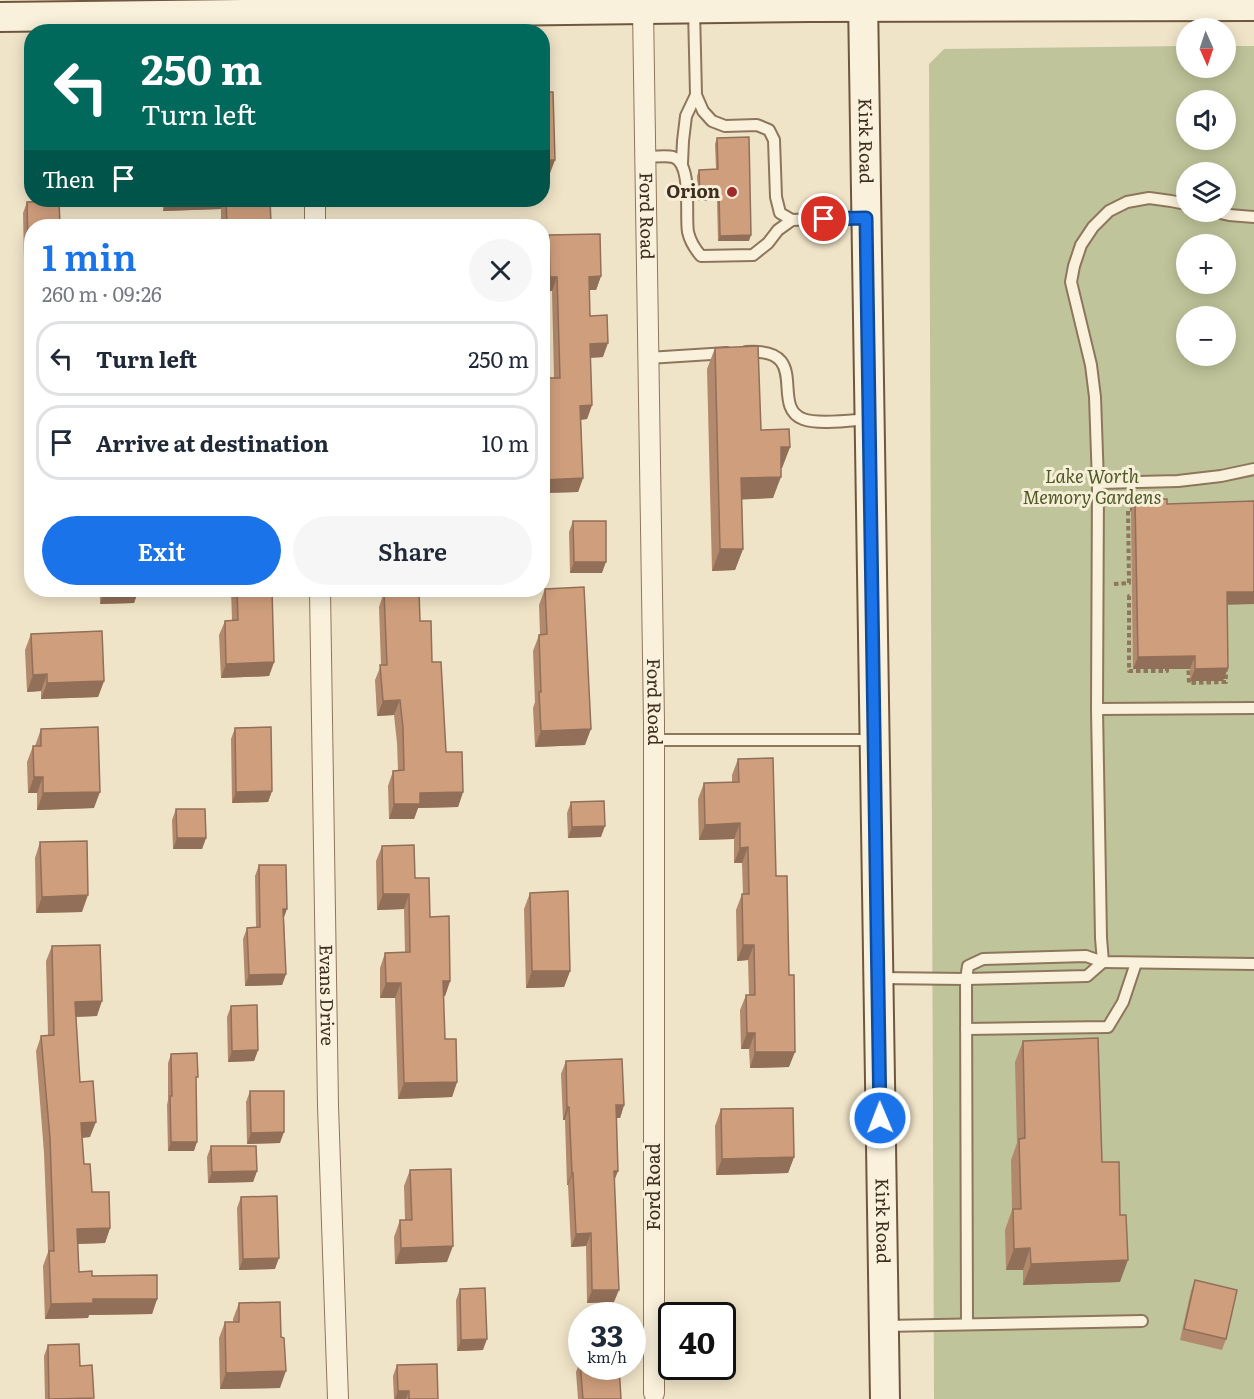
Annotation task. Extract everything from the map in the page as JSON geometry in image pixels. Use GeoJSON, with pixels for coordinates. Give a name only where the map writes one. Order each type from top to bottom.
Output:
{"type":"FeatureCollection","features":[{"type":"Feature","properties":{"kind":"street"},"geometry":{"type":"LineString","coordinates":[[0,17],[156,19],[312,15],[430,22],[470,6],[586,5],[643,9],[694,9],[863,3],[967,3],[1254,6]]}},
{"type":"Feature","properties":{"kind":"street","name":"Kirk Road"},"geometry":{"type":"LineString","coordinates":[[863,3],[885,1399]]}},
{"type":"Feature","properties":{"kind":"street","name":"Ford Road"},"geometry":{"type":"LineString","coordinates":[[643,9],[654,740],[654,1393]]}},
{"type":"Feature","properties":{"kind":"street","name":"Evans Drive"},"geometry":{"type":"LineString","coordinates":[[321,597],[328,1106],[338,1399]]}},
{"type":"Feature","properties":{"kind":"lane"},"geometry":{"type":"LineString","coordinates":[[694,9],[696,95],[703,111],[712,121],[725,126],[756,125],[770,130],[774,140],[776,197],[780,213],[792,220],[866,218]]}},
{"type":"Feature","properties":{"kind":"lane"},"geometry":{"type":"LineString","coordinates":[[696,95],[686,116],[682,163],[686,174],[688,232],[693,247],[701,256],[753,255],[768,243],[778,230],[792,220]]}},
{"type":"Feature","properties":{"kind":"lane"},"geometry":{"type":"LineString","coordinates":[[645,157],[674,157],[682,163]]}},
{"type":"Feature","properties":{"kind":"lane"},"geometry":{"type":"LineString","coordinates":[[1103,962],[1097,709],[1098,483],[1095,397],[1091,365],[1071,282],[1081,245],[1093,227],[1109,211],[1127,202],[1149,198],[1176,202]]}},
{"type":"Feature","properties":{"kind":"lane"},"geometry":{"type":"LineString","coordinates":[[1236,215],[1254,216]]}},
{"type":"Feature","properties":{"kind":"lane"},"geometry":{"type":"LineString","coordinates":[[648,358],[761,351],[777,357],[786,370],[790,407],[802,419],[816,422],[869,419]]}},
{"type":"Feature","properties":{"kind":"lane"},"geometry":{"type":"LineString","coordinates":[[1098,483],[1178,481],[1254,469]]}},
{"type":"Feature","properties":{"kind":"lane"},"geometry":{"type":"LineString","coordinates":[[1097,709],[1254,708]]}},
{"type":"Feature","properties":{"kind":"lane"},"geometry":{"type":"LineString","coordinates":[[654,740],[875,740]]}},
{"type":"Feature","properties":{"kind":"lane"},"geometry":{"type":"LineString","coordinates":[[967,1324],[966,979],[968,966],[983,959],[1086,956],[1103,962],[1254,964]]}},
{"type":"Feature","properties":{"kind":"lane"},"geometry":{"type":"LineString","coordinates":[[878,978],[966,979],[1087,976],[1103,962]]}},
{"type":"Feature","properties":{"kind":"lane"},"geometry":{"type":"LineString","coordinates":[[966,1029],[1108,1027],[1123,1002],[1136,963]]}},
{"type":"Feature","properties":{"kind":"lane"},"geometry":{"type":"LineString","coordinates":[[884,1326],[1142,1321]]}},
{"type":"Feature","properties":{"kind":"path"},"geometry":{"type":"LineString","coordinates":[[1098,584],[1129,584],[1128,510],[1147,509]]}},
{"type":"Feature","properties":{"kind":"path"},"geometry":{"type":"LineString","coordinates":[[1141,596],[1129,597],[1129,671],[1167,671],[1167,660]]}},
{"type":"Feature","properties":{"kind":"path"},"geometry":{"type":"LineString","coordinates":[[1224,607],[1226,682],[1189,683],[1186,608],[1192,608],[1224,607]]}},
{"type":"Feature","properties":{"kind":"green space","name":"Lake Worth Memory Gardens"},"geometry":{"type":"Polygon","coordinates":[[[1176,46],[1176,78],[1236,78],[1236,46],[1254,46],[1254,1399],[934,1399],[929,64],[944,49],[1176,46]]]}},
{"type":"Feature","properties":{"kind":"building"},"geometry":{"type":"Polygon","coordinates":[[[550,92],[553,92],[555,160],[550,160],[550,92]]]}},
{"type":"Feature","properties":{"kind":"building","name":"Orion"},"geometry":{"type":"Polygon","coordinates":[[[749,137],[751,235],[720,236],[719,195],[700,196],[699,170],[718,169],[717,138],[749,137]]]}},
{"type":"Feature","properties":{"kind":"building"},"geometry":{"type":"Polygon","coordinates":[[[27,207],[59,207],[60,219],[27,219],[27,207]]]}},
{"type":"Feature","properties":{"kind":"building"},"geometry":{"type":"Polygon","coordinates":[[[226,207],[270,207],[271,219],[227,219],[226,207]]]}},
{"type":"Feature","properties":{"kind":"building"},"geometry":{"type":"Polygon","coordinates":[[[600,234],[601,276],[589,277],[590,316],[607,315],[608,343],[590,344],[592,405],[580,406],[583,478],[550,480],[550,378],[560,378],[557,277],[550,277],[550,235],[600,234]]]}},
{"type":"Feature","properties":{"kind":"building"},"geometry":{"type":"Polygon","coordinates":[[[758,346],[761,430],[789,429],[790,447],[781,447],[781,477],[741,478],[743,549],[720,549],[715,348],[758,346]]]}},
{"type":"Feature","properties":{"kind":"building"},"geometry":{"type":"Polygon","coordinates":[[[1167,499],[1167,504],[1254,501],[1254,592],[1227,592],[1228,668],[1195,669],[1195,656],[1138,657],[1135,500],[1167,499]]]}},
{"type":"Feature","properties":{"kind":"building"},"geometry":{"type":"Polygon","coordinates":[[[573,521],[606,521],[606,562],[574,562],[573,521]]]}},
{"type":"Feature","properties":{"kind":"building"},"geometry":{"type":"Polygon","coordinates":[[[584,587],[591,729],[541,731],[539,635],[547,634],[545,597],[550,597],[550,589],[584,587]]]}},
{"type":"Feature","properties":{"kind":"building"},"geometry":{"type":"Polygon","coordinates":[[[237,597],[272,597],[274,662],[226,664],[225,621],[238,620],[237,597]]]}},
{"type":"Feature","properties":{"kind":"building"},"geometry":{"type":"Polygon","coordinates":[[[384,597],[419,597],[420,621],[431,621],[432,662],[441,662],[446,752],[462,752],[463,792],[420,793],[420,804],[394,804],[393,771],[404,770],[403,728],[400,700],[383,701],[380,665],[387,665],[384,597]]]}},
{"type":"Feature","properties":{"kind":"building"},"geometry":{"type":"Polygon","coordinates":[[[102,631],[104,681],[47,683],[47,674],[33,675],[31,634],[102,631]]]}},
{"type":"Feature","properties":{"kind":"building"},"geometry":{"type":"Polygon","coordinates":[[[98,727],[100,792],[43,793],[43,777],[34,777],[33,746],[41,746],[41,729],[98,727]]]}},
{"type":"Feature","properties":{"kind":"building"},"geometry":{"type":"Polygon","coordinates":[[[271,727],[272,791],[236,792],[235,728],[271,727]]]}},
{"type":"Feature","properties":{"kind":"building"},"geometry":{"type":"Polygon","coordinates":[[[773,758],[776,876],[787,876],[789,975],[794,975],[795,1052],[755,1052],[755,1033],[747,1033],[746,995],[755,995],[754,945],[743,945],[742,894],[749,894],[748,847],[740,848],[740,823],[705,825],[704,783],[739,782],[738,759],[773,758]]]}},
{"type":"Feature","properties":{"kind":"building"},"geometry":{"type":"Polygon","coordinates":[[[604,801],[605,826],[572,827],[571,802],[604,801]]]}},
{"type":"Feature","properties":{"kind":"building"},"geometry":{"type":"Polygon","coordinates":[[[176,809],[205,809],[206,838],[177,838],[176,809]]]}},
{"type":"Feature","properties":{"kind":"building"},"geometry":{"type":"Polygon","coordinates":[[[87,841],[88,895],[42,897],[40,842],[87,841]]]}},
{"type":"Feature","properties":{"kind":"building"},"geometry":{"type":"Polygon","coordinates":[[[414,845],[415,878],[429,878],[430,917],[449,916],[450,981],[443,981],[445,1039],[456,1039],[457,1082],[404,1083],[401,983],[386,983],[385,953],[410,952],[409,894],[383,894],[382,846],[414,845]]]}},
{"type":"Feature","properties":{"kind":"building"},"geometry":{"type":"Polygon","coordinates":[[[259,865],[286,865],[287,909],[283,909],[286,974],[249,975],[247,928],[260,927],[259,865]]]}},
{"type":"Feature","properties":{"kind":"building"},"geometry":{"type":"Polygon","coordinates":[[[568,891],[570,971],[532,971],[530,893],[568,891]]]}},
{"type":"Feature","properties":{"kind":"building"},"geometry":{"type":"Polygon","coordinates":[[[100,945],[102,1001],[75,1002],[80,1082],[93,1081],[96,1122],[81,1123],[84,1164],[90,1164],[92,1192],[109,1192],[110,1228],[77,1229],[79,1272],[92,1271],[92,1276],[157,1275],[157,1299],[93,1299],[93,1303],[51,1304],[49,1251],[54,1251],[50,1138],[41,1036],[54,1035],[52,946],[100,945]]]}},
{"type":"Feature","properties":{"kind":"building"},"geometry":{"type":"Polygon","coordinates":[[[257,1005],[258,1050],[232,1051],[231,1006],[257,1005]]]}},
{"type":"Feature","properties":{"kind":"building"},"geometry":{"type":"Polygon","coordinates":[[[1098,1038],[1102,1162],[1119,1162],[1120,1215],[1126,1215],[1128,1260],[1031,1264],[1030,1248],[1014,1249],[1013,1209],[1021,1209],[1019,1139],[1025,1138],[1023,1041],[1098,1038]]]}},
{"type":"Feature","properties":{"kind":"building"},"geometry":{"type":"Polygon","coordinates":[[[197,1053],[197,1142],[171,1142],[171,1054],[197,1053]]]}},
{"type":"Feature","properties":{"kind":"building"},"geometry":{"type":"Polygon","coordinates":[[[622,1059],[624,1105],[616,1105],[618,1171],[614,1171],[619,1290],[592,1290],[591,1233],[576,1234],[566,1061],[622,1059]]]}},
{"type":"Feature","properties":{"kind":"building"},"geometry":{"type":"Polygon","coordinates":[[[250,1091],[284,1091],[284,1132],[251,1133],[250,1091]]]}},
{"type":"Feature","properties":{"kind":"building"},"geometry":{"type":"Polygon","coordinates":[[[793,1108],[794,1157],[722,1159],[721,1109],[793,1108]]]}},
{"type":"Feature","properties":{"kind":"building"},"geometry":{"type":"Polygon","coordinates":[[[211,1146],[256,1146],[257,1171],[212,1172],[211,1146]]]}},
{"type":"Feature","properties":{"kind":"building"},"geometry":{"type":"Polygon","coordinates":[[[451,1169],[453,1246],[401,1248],[400,1220],[412,1220],[410,1170],[451,1169]]]}},
{"type":"Feature","properties":{"kind":"building"},"geometry":{"type":"Polygon","coordinates":[[[277,1196],[279,1258],[243,1259],[241,1197],[277,1196]]]}},
{"type":"Feature","properties":{"kind":"building"},"geometry":{"type":"Polygon","coordinates":[[[1195,1280],[1237,1290],[1226,1339],[1184,1329],[1195,1280]]]}},
{"type":"Feature","properties":{"kind":"building"},"geometry":{"type":"Polygon","coordinates":[[[485,1288],[487,1339],[461,1340],[460,1289],[485,1288]]]}},
{"type":"Feature","properties":{"kind":"building"},"geometry":{"type":"Polygon","coordinates":[[[280,1302],[281,1337],[284,1338],[286,1371],[226,1373],[225,1322],[239,1322],[239,1303],[280,1302]]]}},
{"type":"Feature","properties":{"kind":"building"},"geometry":{"type":"Polygon","coordinates":[[[79,1344],[80,1366],[92,1365],[94,1398],[49,1399],[48,1345],[79,1344]]]}},
{"type":"Feature","properties":{"kind":"building"},"geometry":{"type":"Polygon","coordinates":[[[437,1364],[438,1399],[409,1399],[409,1391],[398,1391],[397,1365],[437,1364]]]}},
{"type":"Feature","properties":{"kind":"building"},"geometry":{"type":"Polygon","coordinates":[[[582,1380],[620,1380],[621,1399],[583,1399],[582,1380]]]}},
{"type":"Feature","properties":{"kind":"place","name":"Orion"},"geometry":{"type":"Point","coordinates":[732,192]}},
{"type":"Feature","properties":{"kind":"route"},"geometry":{"type":"LineString","coordinates":[[824,219],[866,218],[880,1118]]}}]}
